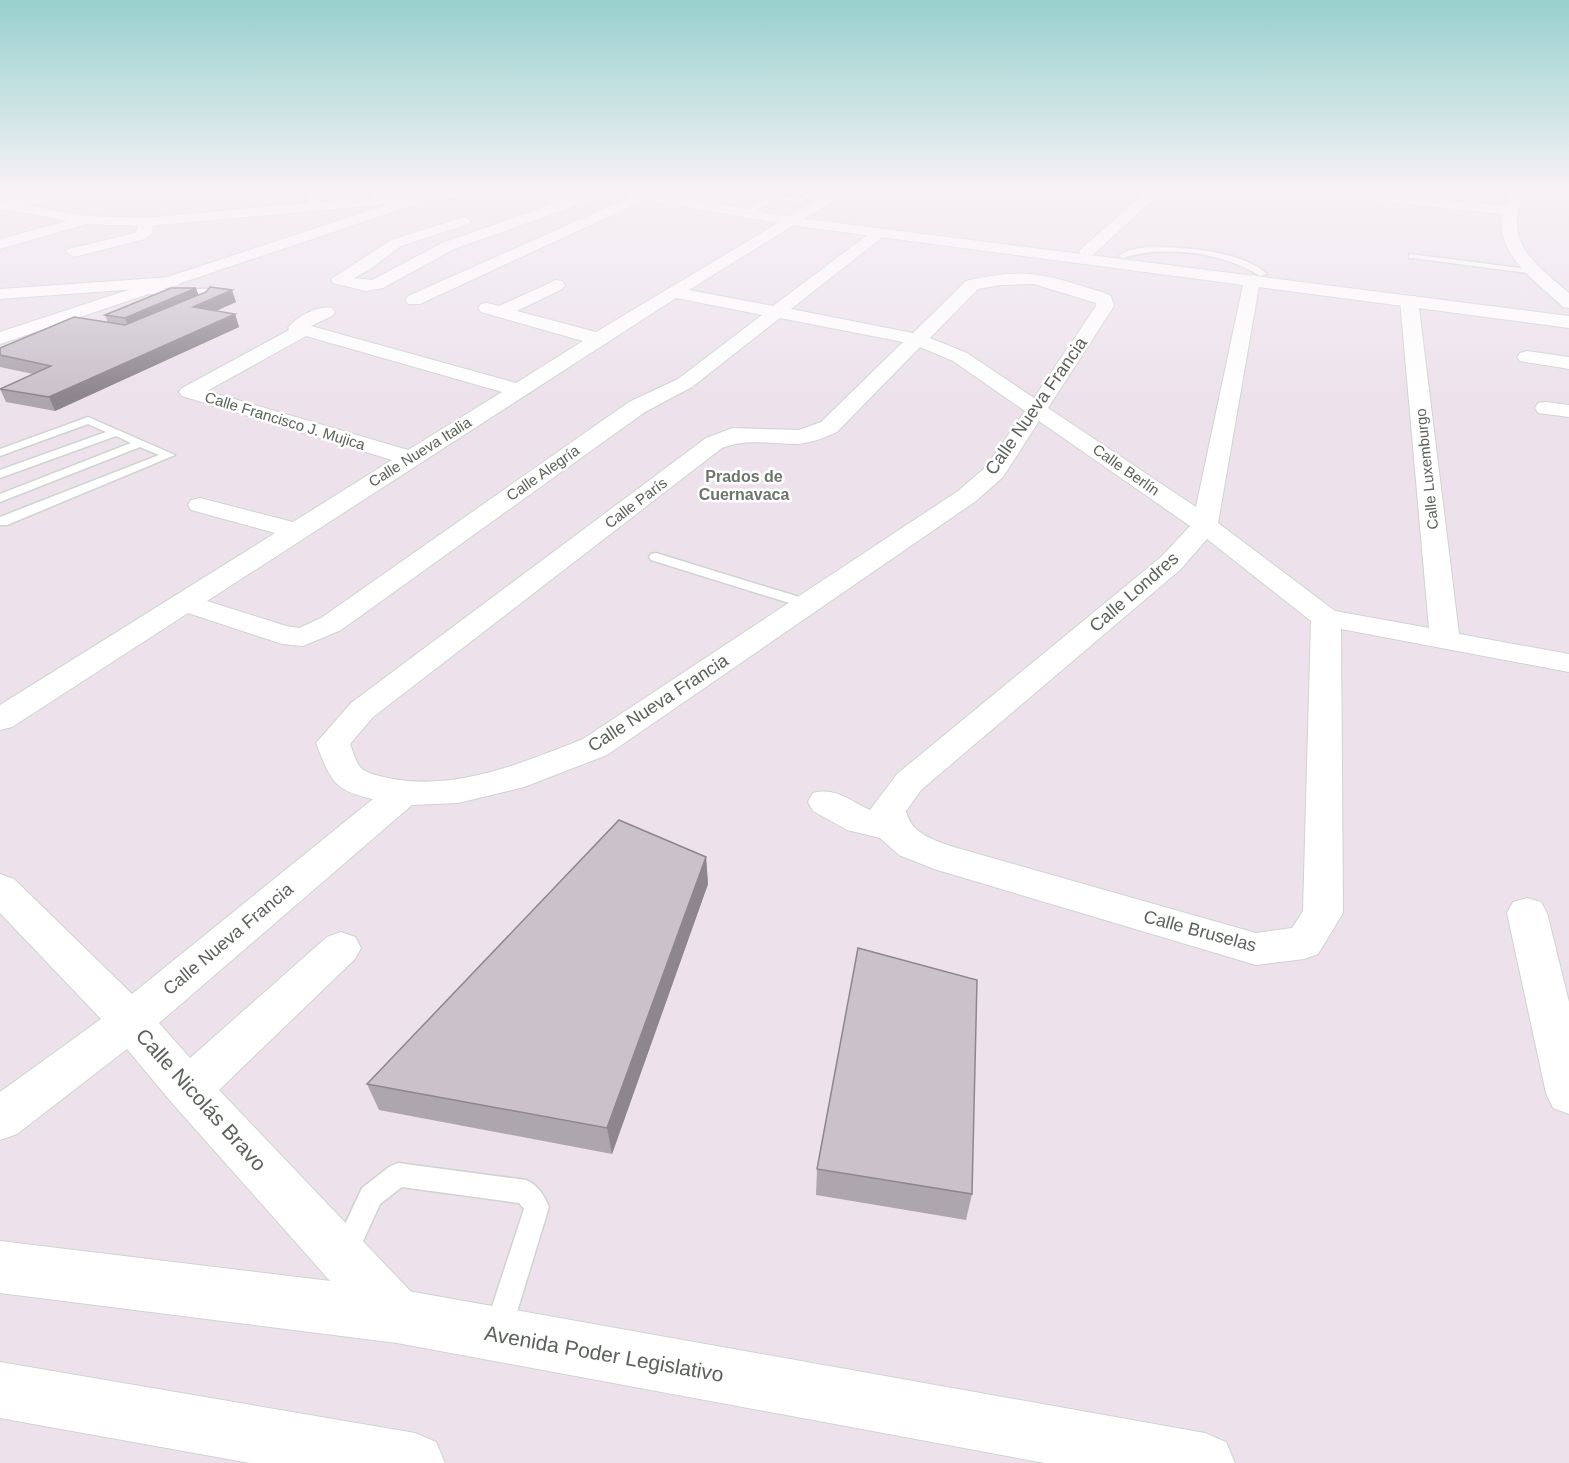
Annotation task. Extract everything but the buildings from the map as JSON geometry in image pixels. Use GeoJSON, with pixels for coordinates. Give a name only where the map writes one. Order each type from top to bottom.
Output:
{"type":"FeatureCollection","features":[{"type":"Feature","properties":{"kind":"street"},"geometry":{"type":"LineString","coordinates":[[0,338],[146,297],[250,258]]}},
{"type":"Feature","properties":{"kind":"street"},"geometry":{"type":"LineString","coordinates":[[375,258],[339,279],[366,285],[377,284],[425,258]]}},
{"type":"Feature","properties":{"kind":"street"},"geometry":{"type":"LineString","coordinates":[[414,300],[505,258]]}},
{"type":"Feature","properties":{"kind":"street","name":"Calle Nueva Italia"},"geometry":{"type":"LineString","coordinates":[[0,720],[598,339],[729,258]]}},
{"type":"Feature","properties":{"kind":"street","name":"Calle Alegría"},"geometry":{"type":"LineString","coordinates":[[186,603],[282,635],[303,637],[331,624],[637,407],[685,383],[847,258]]}},
{"type":"Feature","properties":{"kind":"street"},"geometry":{"type":"LineString","coordinates":[[1035,279],[1077,258]]}},
{"type":"Feature","properties":{"kind":"street"},"geometry":{"type":"LineString","coordinates":[[1110,258],[1569,314]]}},
{"type":"Feature","properties":{"kind":"street"},"geometry":{"type":"LineString","coordinates":[[1137,258],[1569,322]]}},
{"type":"Feature","properties":{"kind":"street"},"geometry":{"type":"LineString","coordinates":[[1525,258],[1535,272],[1565,299]]}},
{"type":"Feature","properties":{"kind":"street"},"geometry":{"type":"LineString","coordinates":[[1205,525],[1258,277]]}},
{"type":"Feature","properties":{"kind":"street","name":"Calle París"},"geometry":{"type":"LineString","coordinates":[[403,794],[365,785],[346,775],[333,743],[362,710],[714,443],[733,435],[799,437],[814,434],[829,427],[972,285],[1000,280],[1035,279]]}},
{"type":"Feature","properties":{"kind":"street","name":"Calle Nueva Francia"},"geometry":{"type":"LineString","coordinates":[[0,1119],[131,1021],[403,794],[458,791],[524,774],[595,747],[967,496],[995,472],[1105,306],[1105,300],[1035,279]]}},
{"type":"Feature","properties":{"kind":"street"},"geometry":{"type":"LineString","coordinates":[[556,285],[494,310],[598,339]]}},
{"type":"Feature","properties":{"kind":"street"},"geometry":{"type":"LineString","coordinates":[[0,294],[171,287]]}},
{"type":"Feature","properties":{"kind":"street","name":"Calle Berlín"},"geometry":{"type":"LineString","coordinates":[[673,292],[916,339],[960,357],[1205,525],[1326,618],[1445,638],[1569,663]]}},
{"type":"Feature","properties":{"kind":"street"},"geometry":{"type":"LineString","coordinates":[[1530,309],[1565,299]]}},
{"type":"Feature","properties":{"kind":"street","name":"Calle Luxemburgo"},"geometry":{"type":"LineString","coordinates":[[1409,300],[1445,638]]}},
{"type":"Feature","properties":{"kind":"street"},"geometry":{"type":"LineString","coordinates":[[326,312],[297,327],[519,390]]}},
{"type":"Feature","properties":{"kind":"street","name":"Calle Francisco J. Mujica"},"geometry":{"type":"LineString","coordinates":[[303,330],[189,392],[409,459]]}},
{"type":"Feature","properties":{"kind":"street"},"geometry":{"type":"LineString","coordinates":[[1527,357],[1569,363]]}},
{"type":"Feature","properties":{"kind":"street"},"geometry":{"type":"LineString","coordinates":[[1546,408],[1569,411]]}},
{"type":"Feature","properties":{"kind":"street"},"geometry":{"type":"LineString","coordinates":[[200,505],[295,531]]}},
{"type":"Feature","properties":{"kind":"street","name":"Calle Londres"},"geometry":{"type":"LineString","coordinates":[[891,827],[888,810],[909,782],[1171,563],[1205,525]]}},
{"type":"Feature","properties":{"kind":"street","name":"Calle Bruselas"},"geometry":{"type":"LineString","coordinates":[[891,827],[912,846],[947,859],[1256,949],[1304,943],[1323,913],[1326,618]]}},
{"type":"Feature","properties":{"kind":"street"},"geometry":{"type":"LineString","coordinates":[[826,802],[860,821],[891,827]]}},
{"type":"Feature","properties":{"kind":"street","name":"Calle Nicolás Bravo"},"geometry":{"type":"LineString","coordinates":[[0,889],[131,1021],[188,1089],[397,1316]]}},
{"type":"Feature","properties":{"kind":"street"},"geometry":{"type":"LineString","coordinates":[[1527,913],[1569,1093]]}},
{"type":"Feature","properties":{"kind":"street"},"geometry":{"type":"LineString","coordinates":[[188,1089],[341,948]]}},
{"type":"Feature","properties":{"kind":"street","name":"Avenida Poder Legislativo"},"geometry":{"type":"LineString","coordinates":[[0,1267],[397,1316],[1205,1463]]}},
{"type":"Feature","properties":{"kind":"street"},"geometry":{"type":"LineString","coordinates":[[0,1390],[415,1463]]}},
{"type":"Feature","properties":{"kind":"lane"},"geometry":{"type":"LineString","coordinates":[[1429,258],[1535,272]]}},
{"type":"Feature","properties":{"kind":"lane"},"geometry":{"type":"LineString","coordinates":[[171,287],[209,292],[210,296],[206,300],[186,309]]}},
{"type":"Feature","properties":{"kind":"lane"},"geometry":{"type":"LineString","coordinates":[[0,453],[88,420],[169,455],[0,521]]}},
{"type":"Feature","properties":{"kind":"lane"},"geometry":{"type":"LineString","coordinates":[[0,474],[116,432]]}},
{"type":"Feature","properties":{"kind":"lane"},"geometry":{"type":"LineString","coordinates":[[0,498],[140,443]]}},
{"type":"Feature","properties":{"kind":"lane"},"geometry":{"type":"LineString","coordinates":[[656,557],[807,604]]}},
{"type":"Feature","properties":{"kind":"lane"},"geometry":{"type":"LineString","coordinates":[[343,1257],[371,1196],[398,1175],[526,1192],[537,1208],[497,1335]]}},
{"type":"Feature","properties":{"kind":"district","name":"Prados de Cuernavaca"},"geometry":{"type":"Point","coordinates":[744,485]}}]}
